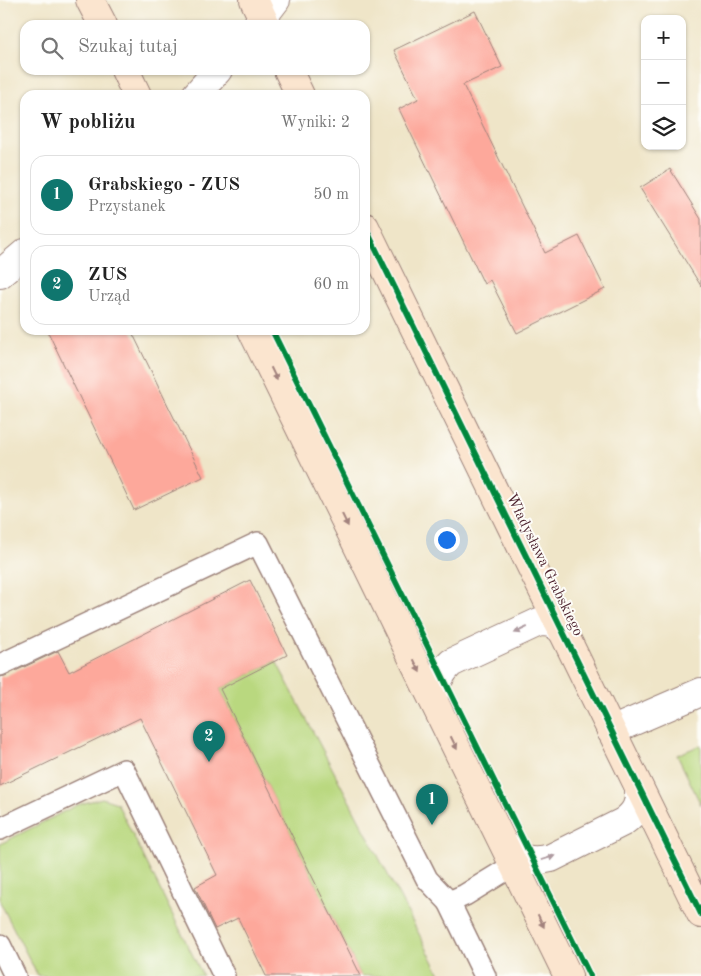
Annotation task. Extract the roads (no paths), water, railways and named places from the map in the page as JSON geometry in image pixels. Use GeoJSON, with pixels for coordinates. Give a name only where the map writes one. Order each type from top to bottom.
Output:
{"type":"FeatureCollection","features":[{"type":"Feature","properties":{"kind":"street"},"geometry":{"type":"LineString","coordinates":[[90,0],[100,20]]}},
{"type":"Feature","properties":{"kind":"street"},"geometry":{"type":"LineString","coordinates":[[127,75],[135,90]]}},
{"type":"Feature","properties":{"kind":"street"},"geometry":{"type":"LineString","coordinates":[[200,90],[214,75]]}},
{"type":"Feature","properties":{"kind":"street"},"geometry":{"type":"LineString","coordinates":[[290,75],[298,90]]}},
{"type":"Feature","properties":{"kind":"street","name":"Władysława Grabskiego"},"geometry":{"type":"LineString","coordinates":[[370,237],[701,914]]}},
{"type":"Feature","properties":{"kind":"street"},"geometry":{"type":"LineString","coordinates":[[0,274],[20,257]]}},
{"type":"Feature","properties":{"kind":"street"},"geometry":{"type":"LineString","coordinates":[[254,335],[568,976]]}},
{"type":"Feature","properties":{"kind":"street"},"geometry":{"type":"LineString","coordinates":[[433,699],[435,686],[441,673],[451,663],[539,622],[554,624],[564,634]]}},
{"type":"Feature","properties":{"kind":"street"},"geometry":{"type":"LineString","coordinates":[[611,731],[701,692]]}},
{"type":"Feature","properties":{"kind":"street"},"geometry":{"type":"LineString","coordinates":[[510,855],[512,853],[523,859],[533,861],[550,858],[623,822],[629,818],[637,807],[640,798],[639,788]]}},
{"type":"Feature","properties":{"kind":"lane"},"geometry":{"type":"LineString","coordinates":[[0,665],[258,543],[427,879],[449,902],[485,976]]}},
{"type":"Feature","properties":{"kind":"lane"},"geometry":{"type":"LineString","coordinates":[[0,829],[124,770],[224,976]]}},
{"type":"Feature","properties":{"kind":"lane"},"geometry":{"type":"LineString","coordinates":[[449,902],[465,895],[510,855]]}},
{"type":"Feature","properties":{"kind":"lane"},"geometry":{"type":"LineString","coordinates":[[0,945],[15,976]]}},
{"type":"Feature","properties":{"kind":"place","name":"ZUS"},"geometry":{"type":"Point","coordinates":[209,762]}},
{"type":"Feature","properties":{"kind":"place","name":"Grabskiego - ZUS"},"geometry":{"type":"Point","coordinates":[432,825]}}]}
